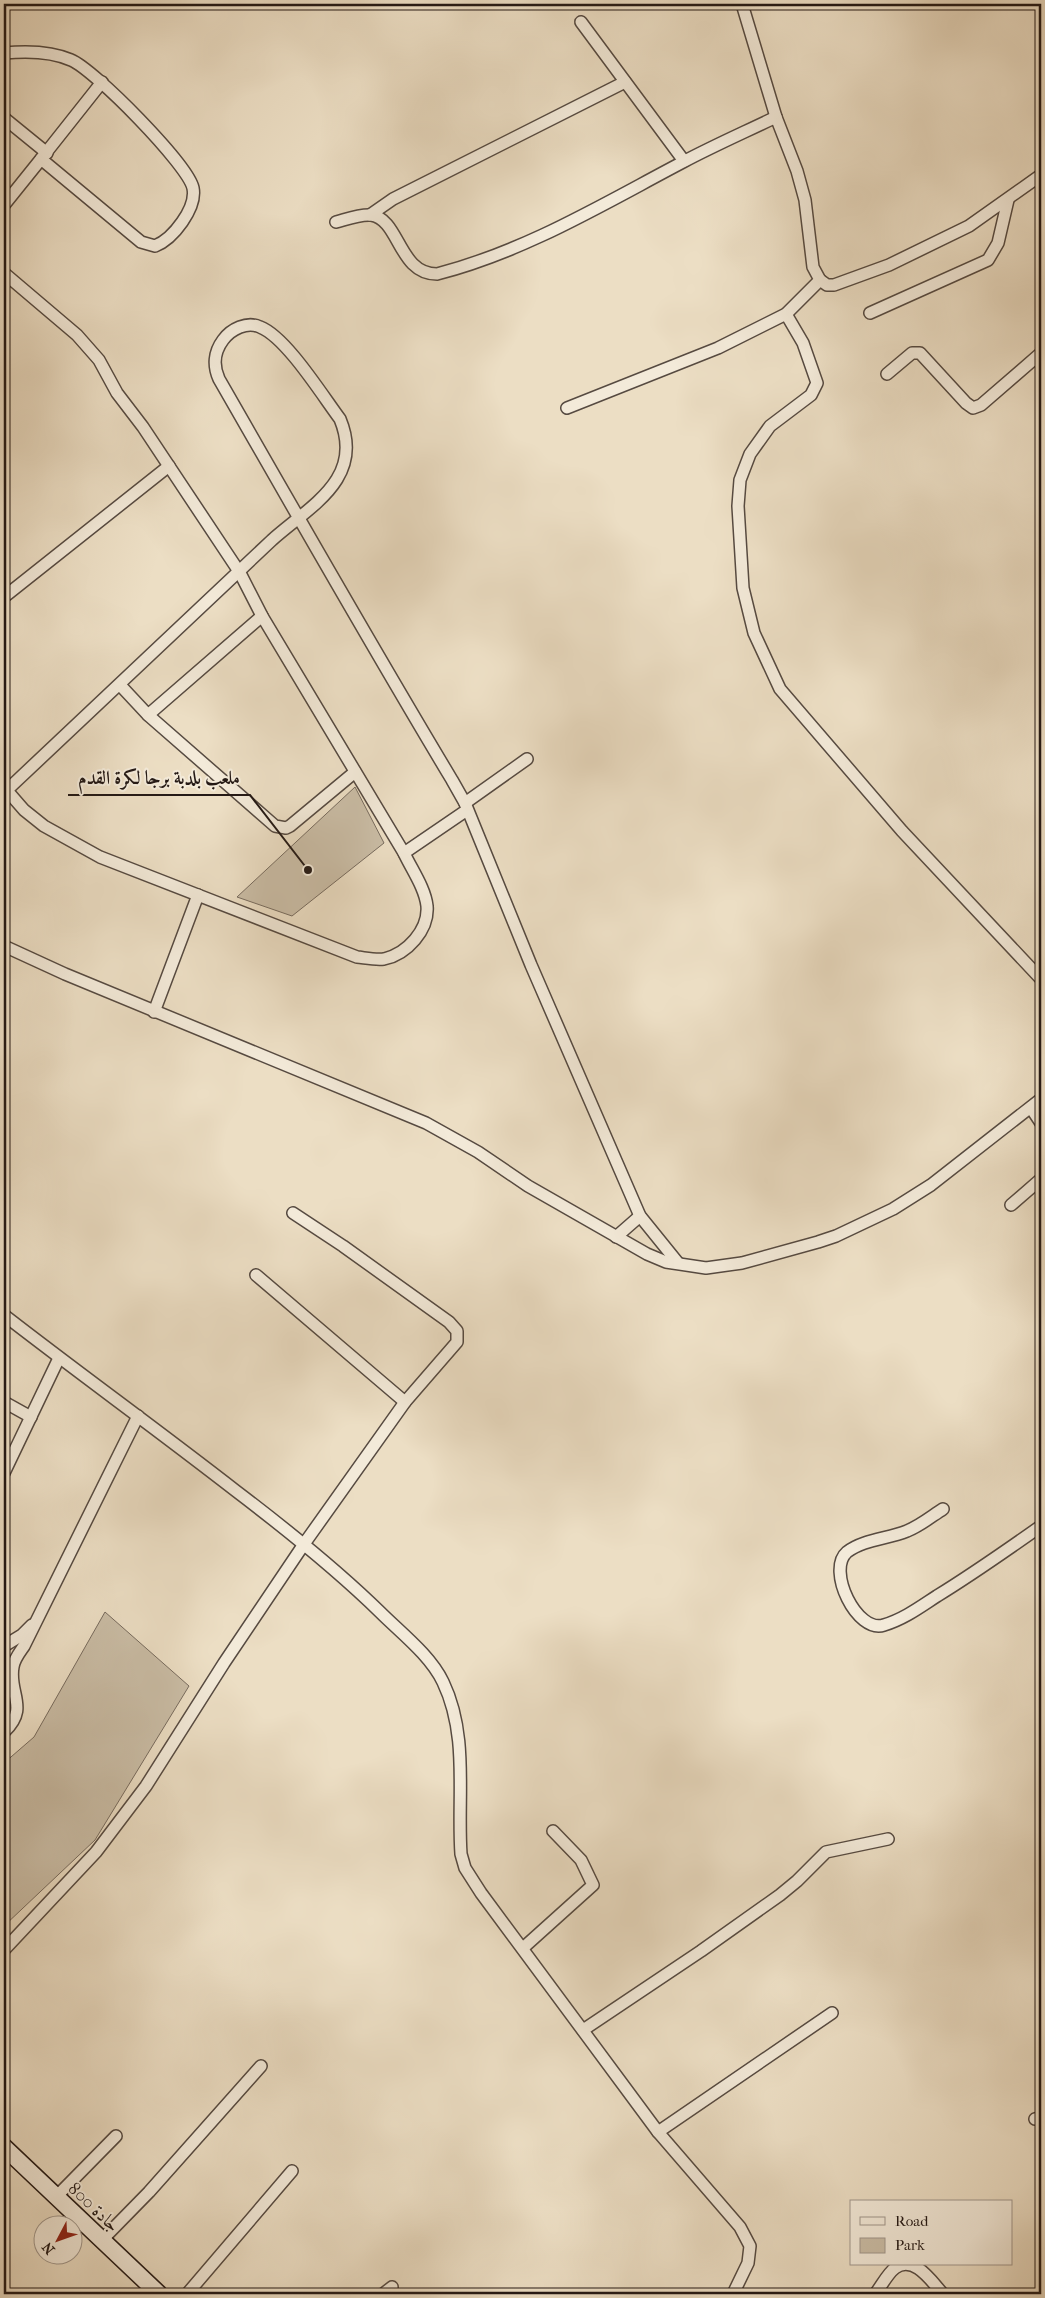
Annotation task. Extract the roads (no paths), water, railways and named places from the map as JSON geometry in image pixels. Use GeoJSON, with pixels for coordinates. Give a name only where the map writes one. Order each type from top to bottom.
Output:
{"type":"FeatureCollection","features":[{"type":"Feature","properties":{"kind":"main road","name":"جادة 800"},"geometry":{"type":"LineString","coordinates":[[4,2147],[55,2198],[159,2294]]}},
{"type":"Feature","properties":{"kind":"street"},"geometry":{"type":"LineString","coordinates":[[742,4],[776,117],[797,171],[805,200],[813,267],[820,280],[827,285],[834,285],[889,265],[969,226],[1041,175]]}},
{"type":"Feature","properties":{"kind":"street"},"geometry":{"type":"LineString","coordinates":[[581,22],[684,161]]}},
{"type":"Feature","properties":{"kind":"street"},"geometry":{"type":"LineString","coordinates":[[4,53],[40,53],[62,56],[81,65],[102,82],[166,151],[192,186],[192,202],[179,224],[161,244],[155,246],[146,244],[44,156],[4,118]]}},
{"type":"Feature","properties":{"kind":"street"},"geometry":{"type":"LineString","coordinates":[[4,205],[102,82]]}},
{"type":"Feature","properties":{"kind":"street"},"geometry":{"type":"LineString","coordinates":[[336,222],[370,215],[393,199],[625,82]]}},
{"type":"Feature","properties":{"kind":"street"},"geometry":{"type":"LineString","coordinates":[[370,215],[379,219],[388,228],[415,268],[429,274],[437,274],[494,256],[530,241],[618,198],[684,161],[776,117]]}},
{"type":"Feature","properties":{"kind":"street"},"geometry":{"type":"LineString","coordinates":[[870,313],[988,260],[998,244],[1008,200]]}},
{"type":"Feature","properties":{"kind":"street"},"geometry":{"type":"LineString","coordinates":[[4,273],[77,335],[92,351],[240,573],[262,616],[404,854],[424,894],[427,917],[423,928],[413,942],[402,951],[384,959],[370,959],[350,954],[100,857],[69,841],[24,810],[6,789],[240,573],[272,540],[299,519],[324,498],[335,483],[347,456],[345,431],[340,419],[286,348],[265,329],[246,325],[230,332],[221,342],[215,360],[215,370],[299,519],[363,632],[466,807],[640,1216],[678,1263]]}},
{"type":"Feature","properties":{"kind":"street"},"geometry":{"type":"LineString","coordinates":[[568,408],[718,348],[786,314],[820,280]]}},
{"type":"Feature","properties":{"kind":"street"},"geometry":{"type":"LineString","coordinates":[[786,314],[803,343],[817,383],[811,395],[770,426],[750,454],[740,480],[738,506],[743,588],[754,632],[780,689],[902,831],[1041,979]]}},
{"type":"Feature","properties":{"kind":"street"},"geometry":{"type":"LineString","coordinates":[[886,374],[912,353],[920,353],[966,404],[973,408],[981,406],[1041,353]]}},
{"type":"Feature","properties":{"kind":"street"},"geometry":{"type":"LineString","coordinates":[[4,597],[169,466]]}},
{"type":"Feature","properties":{"kind":"street"},"geometry":{"type":"LineString","coordinates":[[148,715],[262,616]]}},
{"type":"Feature","properties":{"kind":"street"},"geometry":{"type":"LineString","coordinates":[[120,685],[148,715],[278,828],[290,826],[355,772]]}},
{"type":"Feature","properties":{"kind":"street"},"geometry":{"type":"LineString","coordinates":[[404,854],[527,759]]}},
{"type":"Feature","properties":{"kind":"street"},"geometry":{"type":"LineString","coordinates":[[154,1012],[198,895]]}},
{"type":"Feature","properties":{"kind":"street"},"geometry":{"type":"LineString","coordinates":[[4,946],[154,1012],[426,1123],[478,1152],[528,1186],[616,1237],[666,1262],[706,1268],[742,1263],[836,1236],[892,1210],[915,1195],[1041,1099]]}},
{"type":"Feature","properties":{"kind":"street"},"geometry":{"type":"LineString","coordinates":[[1031,1108],[1041,1123]]}},
{"type":"Feature","properties":{"kind":"street"},"geometry":{"type":"LineString","coordinates":[[1011,1205],[1041,1179]]}},
{"type":"Feature","properties":{"kind":"street"},"geometry":{"type":"LineString","coordinates":[[4,1950],[96,1852],[146,1786],[224,1663],[304,1544],[405,1402],[456,1345],[458,1337],[456,1329],[449,1322],[344,1246],[293,1213]]}},
{"type":"Feature","properties":{"kind":"street"},"geometry":{"type":"LineString","coordinates":[[616,1237],[640,1216]]}},
{"type":"Feature","properties":{"kind":"street"},"geometry":{"type":"LineString","coordinates":[[256,1275],[405,1402]]}},
{"type":"Feature","properties":{"kind":"street"},"geometry":{"type":"LineString","coordinates":[[4,1314],[304,1544],[354,1586],[398,1629],[443,1681],[453,1709],[460,1752],[460,1844],[463,1863],[481,1893],[658,2132],[740,2227],[750,2246],[748,2263],[733,2294]]}},
{"type":"Feature","properties":{"kind":"street"},"geometry":{"type":"LineString","coordinates":[[4,1473],[59,1358]]}},
{"type":"Feature","properties":{"kind":"street"},"geometry":{"type":"LineString","coordinates":[[4,1402],[30,1417]]}},
{"type":"Feature","properties":{"kind":"street"},"geometry":{"type":"LineString","coordinates":[[4,1732],[16,1719],[17,1701],[13,1666],[138,1416]]}},
{"type":"Feature","properties":{"kind":"street"},"geometry":{"type":"LineString","coordinates":[[943,1509],[915,1528],[860,1545],[842,1557],[840,1564],[843,1588],[852,1607],[868,1623],[881,1626],[905,1617],[986,1566],[1041,1526]]}},
{"type":"Feature","properties":{"kind":"street"},"geometry":{"type":"LineString","coordinates":[[4,1646],[37,1621]]}},
{"type":"Feature","properties":{"kind":"street"},"geometry":{"type":"LineString","coordinates":[[523,1948],[592,1885],[580,1860],[553,1832]]}},
{"type":"Feature","properties":{"kind":"street"},"geometry":{"type":"LineString","coordinates":[[583,2030],[701,1951],[780,1895],[826,1852],[888,1839]]}},
{"type":"Feature","properties":{"kind":"street"},"geometry":{"type":"LineString","coordinates":[[658,2132],[832,2013]]}},
{"type":"Feature","properties":{"kind":"street"},"geometry":{"type":"LineString","coordinates":[[102,2241],[149,2192],[261,2066]]}},
{"type":"Feature","properties":{"kind":"street"},"geometry":{"type":"LineString","coordinates":[[55,2198],[116,2136]]}},
{"type":"Feature","properties":{"kind":"street"},"geometry":{"type":"LineString","coordinates":[[187,2294],[292,2171]]}},
{"type":"Feature","properties":{"kind":"street"},"geometry":{"type":"LineString","coordinates":[[875,2294],[895,2268],[900,2266]]}},
{"type":"Feature","properties":{"kind":"street"},"geometry":{"type":"LineString","coordinates":[[912,2266],[919,2268],[943,2294]]}},
{"type":"Feature","properties":{"kind":"place","name":"ملعب بلدبة برجا لكرة القدم"},"geometry":{"type":"Point","coordinates":[308,870]}}]}
